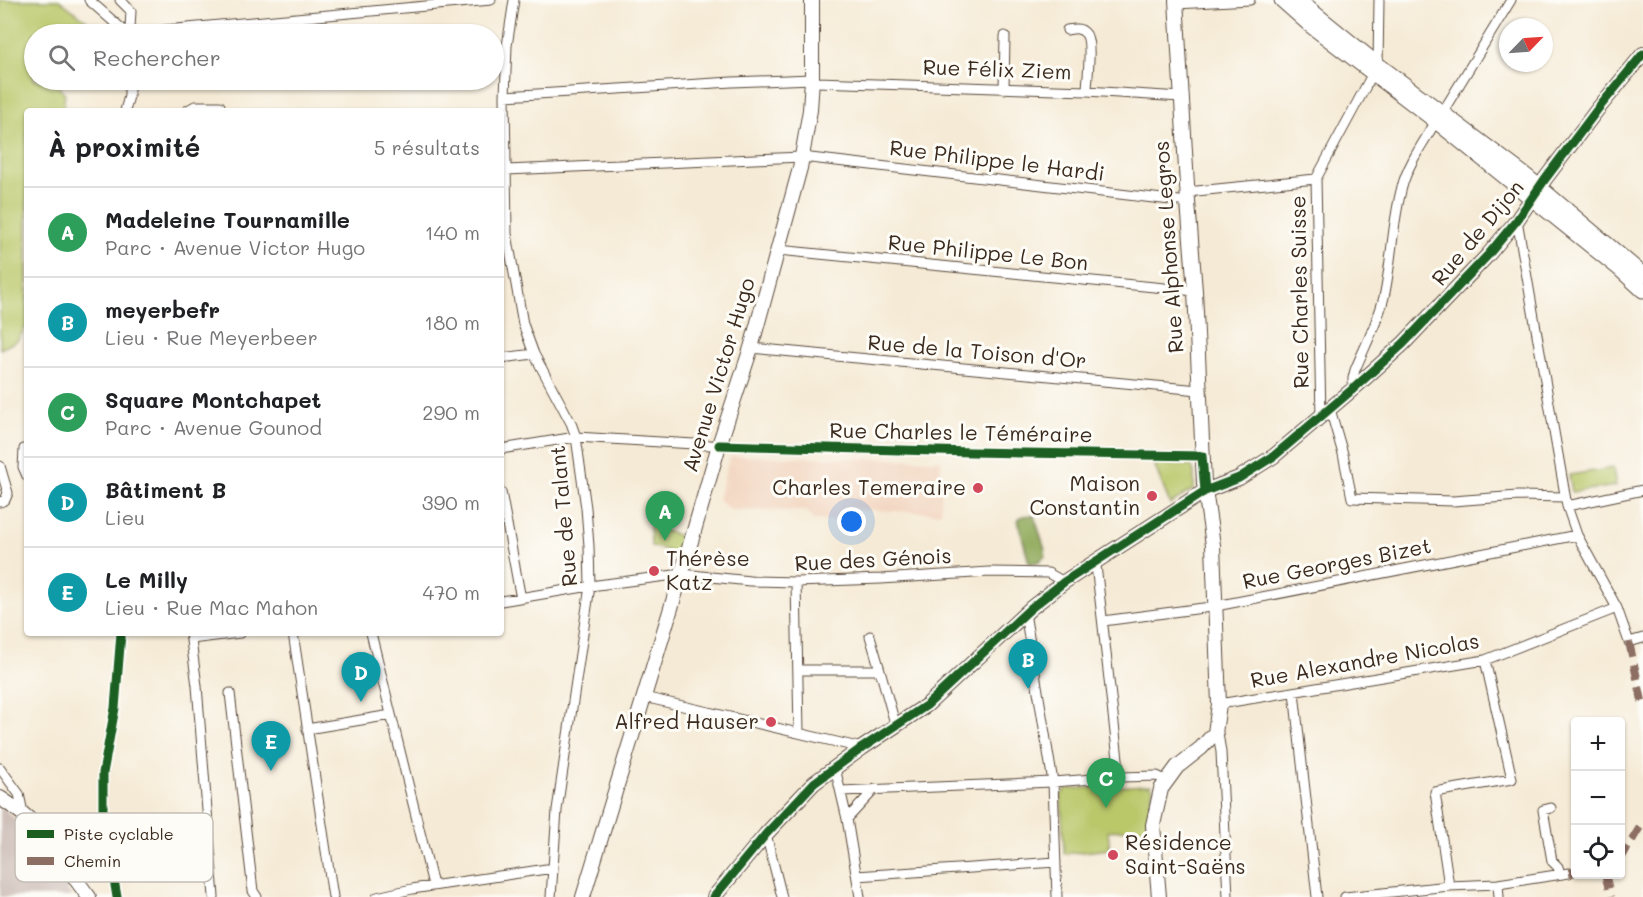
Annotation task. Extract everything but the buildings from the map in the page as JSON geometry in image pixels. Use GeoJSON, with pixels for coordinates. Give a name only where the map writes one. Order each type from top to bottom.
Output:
{"type":"FeatureCollection","features":[{"type":"Feature","properties":{"kind":"main road"},"geometry":{"type":"LineString","coordinates":[[1282,0],[1310,24],[1376,69],[1643,275]]}},
{"type":"Feature","properties":{"kind":"main road"},"geometry":{"type":"LineString","coordinates":[[1298,0],[1376,69]]}},
{"type":"Feature","properties":{"kind":"main road"},"geometry":{"type":"LineString","coordinates":[[1536,193],[1643,290]]}},
{"type":"Feature","properties":{"kind":"street"},"geometry":{"type":"LineString","coordinates":[[89,0],[118,24]]}},
{"type":"Feature","properties":{"kind":"street"},"geometry":{"type":"LineString","coordinates":[[120,0],[131,11],[129,24]]}},
{"type":"Feature","properties":{"kind":"street"},"geometry":{"type":"LineString","coordinates":[[207,24],[395,5],[491,0]]}},
{"type":"Feature","properties":{"kind":"street","name":"Rue de Talant"},"geometry":{"type":"LineString","coordinates":[[514,0],[507,46],[505,96],[507,170],[504,195],[507,234],[523,324],[534,354],[571,423],[576,437],[586,508],[590,586],[556,810],[551,897]]}},
{"type":"Feature","properties":{"kind":"street"},"geometry":{"type":"LineString","coordinates":[[1176,2],[1250,0]]}},
{"type":"Feature","properties":{"kind":"street","name":"Rue Charles Suisse"},"geometry":{"type":"LineString","coordinates":[[1379,0],[1376,69],[1316,179],[1326,413],[1343,454],[1352,498],[1453,501],[1518,496],[1566,501]]}},
{"type":"Feature","properties":{"kind":"street"},"geometry":{"type":"LineString","coordinates":[[1353,389],[1355,370],[1383,299],[1402,185],[1412,162],[1511,0]]}},
{"type":"Feature","properties":{"kind":"street","name":"Avenue Victor Hugo"},"geometry":{"type":"LineString","coordinates":[[584,895],[751,348],[802,157],[810,110],[812,79],[811,1]]}},
{"type":"Feature","properties":{"kind":"street","name":"Rue Alphonse Legros"},"geometry":{"type":"LineString","coordinates":[[1176,2],[1187,197],[1195,291],[1204,491],[1213,545],[1219,704],[1217,727]]}},
{"type":"Feature","properties":{"kind":"street"},"geometry":{"type":"LineString","coordinates":[[1066,30],[1077,28],[1088,36],[1087,91]]}},
{"type":"Feature","properties":{"kind":"street"},"geometry":{"type":"LineString","coordinates":[[1004,88],[1005,36]]}},
{"type":"Feature","properties":{"kind":"street","name":"Rue de Dijon"},"geometry":{"type":"LineString","coordinates":[[722,892],[766,834],[814,783],[927,705],[1025,613],[1064,582],[1204,491],[1239,478],[1274,456],[1403,344],[1463,283],[1517,220],[1597,110],[1641,60]]}},
{"type":"Feature","properties":{"kind":"street","name":"Rue Félix Ziem"},"geometry":{"type":"LineString","coordinates":[[505,96],[812,79],[817,82],[1087,91],[1181,97]]}},
{"type":"Feature","properties":{"kind":"street"},"geometry":{"type":"LineString","coordinates":[[126,108],[129,90]]}},
{"type":"Feature","properties":{"kind":"street"},"geometry":{"type":"LineString","coordinates":[[191,108],[220,106]]}},
{"type":"Feature","properties":{"kind":"street","name":"Rue Philippe le Hardi"},"geometry":{"type":"LineString","coordinates":[[507,170],[802,157],[1187,197],[1316,179]]}},
{"type":"Feature","properties":{"kind":"street"},"geometry":{"type":"LineString","coordinates":[[1517,220],[1566,501],[1576,536],[1617,608],[1629,642],[1643,638]]}},
{"type":"Feature","properties":{"kind":"street","name":"Rue Philippe Le Bon"},"geometry":{"type":"LineString","coordinates":[[778,250],[1195,291]]}},
{"type":"Feature","properties":{"kind":"street","name":"Rue de la Toison d'Or"},"geometry":{"type":"LineString","coordinates":[[751,348],[1198,390]]}},
{"type":"Feature","properties":{"kind":"street"},"geometry":{"type":"LineString","coordinates":[[504,358],[534,354]]}},
{"type":"Feature","properties":{"kind":"street","name":"Rue Charles le Téméraire"},"geometry":{"type":"LineString","coordinates":[[504,449],[576,437],[720,445],[1202,456]]}},
{"type":"Feature","properties":{"kind":"street"},"geometry":{"type":"LineString","coordinates":[[24,449],[24,469]]}},
{"type":"Feature","properties":{"kind":"street"},"geometry":{"type":"LineString","coordinates":[[0,466],[8,493],[5,500],[0,502]]}},
{"type":"Feature","properties":{"kind":"street"},"geometry":{"type":"LineString","coordinates":[[1566,501],[1643,490]]}},
{"type":"Feature","properties":{"kind":"street"},"geometry":{"type":"LineString","coordinates":[[504,526],[520,599]]}},
{"type":"Feature","properties":{"kind":"street","name":"Rue Georges Bizet"},"geometry":{"type":"LineString","coordinates":[[1103,621],[1216,606],[1576,536]]}},
{"type":"Feature","properties":{"kind":"street"},"geometry":{"type":"LineString","coordinates":[[1094,562],[1103,621],[1120,777]]}},
{"type":"Feature","properties":{"kind":"street","name":"Rue des Génois"},"geometry":{"type":"LineString","coordinates":[[504,601],[682,574],[750,581],[796,582],[990,572],[1048,573],[1064,582]]}},
{"type":"Feature","properties":{"kind":"street"},"geometry":{"type":"LineString","coordinates":[[796,582],[799,732]]}},
{"type":"Feature","properties":{"kind":"street","name":"Rue Alexandre Nicolas"},"geometry":{"type":"LineString","coordinates":[[1219,704],[1485,660],[1617,608]]}},
{"type":"Feature","properties":{"kind":"street"},"geometry":{"type":"LineString","coordinates":[[1025,613],[1053,782],[1057,897]]}},
{"type":"Feature","properties":{"kind":"street"},"geometry":{"type":"LineString","coordinates":[[103,813],[103,773],[115,708],[121,636]]}},
{"type":"Feature","properties":{"kind":"street"},"geometry":{"type":"LineString","coordinates":[[191,636],[207,813]]}},
{"type":"Feature","properties":{"kind":"street"},"geometry":{"type":"LineString","coordinates":[[293,636],[333,897]]}},
{"type":"Feature","properties":{"kind":"street"},"geometry":{"type":"LineString","coordinates":[[372,636],[433,885]]}},
{"type":"Feature","properties":{"kind":"street"},"geometry":{"type":"LineString","coordinates":[[870,636],[896,727]]}},
{"type":"Feature","properties":{"kind":"street"},"geometry":{"type":"LineString","coordinates":[[1449,886],[1435,792],[1512,780],[1485,660]]}},
{"type":"Feature","properties":{"kind":"street"},"geometry":{"type":"LineString","coordinates":[[798,670],[880,670]]}},
{"type":"Feature","properties":{"kind":"street"},"geometry":{"type":"LineString","coordinates":[[1294,692],[1317,897]]}},
{"type":"Feature","properties":{"kind":"street"},"geometry":{"type":"LineString","coordinates":[[231,693],[254,891],[257,897]]}},
{"type":"Feature","properties":{"kind":"street"},"geometry":{"type":"LineString","coordinates":[[644,697],[862,748]]}},
{"type":"Feature","properties":{"kind":"street"},"geometry":{"type":"LineString","coordinates":[[307,729],[391,715]]}},
{"type":"Feature","properties":{"kind":"street"},"geometry":{"type":"LineString","coordinates":[[1159,897],[1154,825],[1161,789],[1177,767],[1212,738],[1217,727]]}},
{"type":"Feature","properties":{"kind":"street"},"geometry":{"type":"LineString","coordinates":[[1217,727],[1221,752],[1228,897]]}},
{"type":"Feature","properties":{"kind":"street"},"geometry":{"type":"LineString","coordinates":[[0,768],[19,794],[23,813]]}},
{"type":"Feature","properties":{"kind":"street"},"geometry":{"type":"LineString","coordinates":[[834,768],[848,819],[860,897]]}},
{"type":"Feature","properties":{"kind":"street"},"geometry":{"type":"LineString","coordinates":[[841,791],[1120,777],[1157,776],[1167,781]]}},
{"type":"Feature","properties":{"kind":"street"},"geometry":{"type":"LineString","coordinates":[[848,819],[875,789]]}},
{"type":"Feature","properties":{"kind":"street"},"geometry":{"type":"LineString","coordinates":[[0,798],[23,813]]}},
{"type":"Feature","properties":{"kind":"street"},"geometry":{"type":"LineString","coordinates":[[1345,897],[1396,894],[1449,886],[1498,884],[1564,874],[1552,861],[1543,810],[1551,808]]}},
{"type":"Feature","properties":{"kind":"street"},"geometry":{"type":"LineString","coordinates":[[766,834],[782,897]]}},
{"type":"Feature","properties":{"kind":"street"},"geometry":{"type":"LineString","coordinates":[[1541,877],[1547,863],[1552,861]]}},
{"type":"Feature","properties":{"kind":"street"},"geometry":{"type":"LineString","coordinates":[[857,876],[1056,862]]}},
{"type":"Feature","properties":{"kind":"street"},"geometry":{"type":"LineString","coordinates":[[380,896],[433,885],[553,868]]}},
{"type":"Feature","properties":{"kind":"street"},"geometry":{"type":"LineString","coordinates":[[114,882],[117,897]]}},
{"type":"Feature","properties":{"kind":"street"},"geometry":{"type":"LineString","coordinates":[[213,882],[214,897]]}},
{"type":"Feature","properties":{"kind":"street"},"geometry":{"type":"LineString","coordinates":[[1498,884],[1499,897]]}},
{"type":"Feature","properties":{"kind":"shaded area"},"geometry":{"type":"Polygon","coordinates":[[[733,456],[941,460],[941,513],[845,509],[844,521],[813,520],[807,511],[730,510],[718,499],[729,459],[733,456]]]}},
{"type":"Feature","properties":{"kind":"shaded area"},"geometry":{"type":"Polygon","coordinates":[[[0,805],[15,819],[15,882],[63,882],[72,897],[0,897],[0,805]]]}},
{"type":"Feature","properties":{"kind":"green space"},"geometry":{"type":"Polygon","coordinates":[[[0,0],[59,0],[91,24],[24,24],[24,90],[62,90],[65,94],[63,108],[24,108],[24,330],[17,341],[0,349],[0,0]]]}},
{"type":"Feature","properties":{"kind":"green space"},"geometry":{"type":"Polygon","coordinates":[[[1154,464],[1191,465],[1194,472],[1194,489],[1170,504],[1154,464]]]}},
{"type":"Feature","properties":{"kind":"green space"},"geometry":{"type":"Polygon","coordinates":[[[1613,468],[1616,486],[1572,492],[1569,475],[1613,468]]]}},
{"type":"Feature","properties":{"kind":"green space"},"geometry":{"type":"Polygon","coordinates":[[[1034,515],[1045,556],[1038,562],[1029,563],[1018,520],[1022,516],[1034,515]]]}},
{"type":"Feature","properties":{"kind":"green space"},"geometry":{"type":"Polygon","coordinates":[[[650,526],[681,536],[676,553],[651,546],[650,526]]]}},
{"type":"Feature","properties":{"kind":"green space"},"geometry":{"type":"Polygon","coordinates":[[[1151,785],[1153,789],[1146,828],[1108,831],[1110,849],[1064,854],[1061,795],[1066,789],[1151,785]]]}},
{"type":"Feature","properties":{"kind":"marked path"},"geometry":{"type":"LineString","coordinates":[[1629,642],[1643,705]]}},
{"type":"Feature","properties":{"kind":"marked path"},"geometry":{"type":"LineString","coordinates":[[1625,852],[1643,822]]}},
{"type":"Feature","properties":{"kind":"marked path"},"geometry":{"type":"LineString","coordinates":[[1606,879],[1611,897]]}},
{"type":"Feature","properties":{"kind":"cycle path"},"geometry":{"type":"LineString","coordinates":[[714,897],[766,834],[814,783],[927,705],[1031,608],[1064,582],[1205,491],[1239,478],[1274,456],[1403,344],[1488,255],[1517,220],[1597,110],[1643,54]]}},
{"type":"Feature","properties":{"kind":"cycle path"},"geometry":{"type":"LineString","coordinates":[[719,445],[1202,456],[1205,491]]}},
{"type":"Feature","properties":{"kind":"cycle path"},"geometry":{"type":"LineString","coordinates":[[103,813],[103,773],[115,708],[121,636]]}},
{"type":"Feature","properties":{"kind":"cycle path"},"geometry":{"type":"LineString","coordinates":[[114,882],[117,897]]}},
{"type":"Feature","properties":{"kind":"place","name":"Charles Temeraire"},"geometry":{"type":"Point","coordinates":[978,488]}},
{"type":"Feature","properties":{"kind":"place","name":"Maison Constantin"},"geometry":{"type":"Point","coordinates":[1152,496]}},
{"type":"Feature","properties":{"kind":"place","name":"Madeleine Tournamille"},"geometry":{"type":"Point","coordinates":[665,541]}},
{"type":"Feature","properties":{"kind":"place","name":"Thérèse Katz"},"geometry":{"type":"Point","coordinates":[654,571]}},
{"type":"Feature","properties":{"kind":"place","name":"meyerbefr"},"geometry":{"type":"Point","coordinates":[1028,689]}},
{"type":"Feature","properties":{"kind":"place","name":"Bâtiment B"},"geometry":{"type":"Point","coordinates":[361,702]}},
{"type":"Feature","properties":{"kind":"place","name":"Alfred Hauser"},"geometry":{"type":"Point","coordinates":[771,722]}},
{"type":"Feature","properties":{"kind":"place","name":"Le Milly"},"geometry":{"type":"Point","coordinates":[271,771]}},
{"type":"Feature","properties":{"kind":"place","name":"Square Montchapet"},"geometry":{"type":"Point","coordinates":[1106,808]}},
{"type":"Feature","properties":{"kind":"place","name":"Résidence Saint-Saëns"},"geometry":{"type":"Point","coordinates":[1113,855]}}]}
